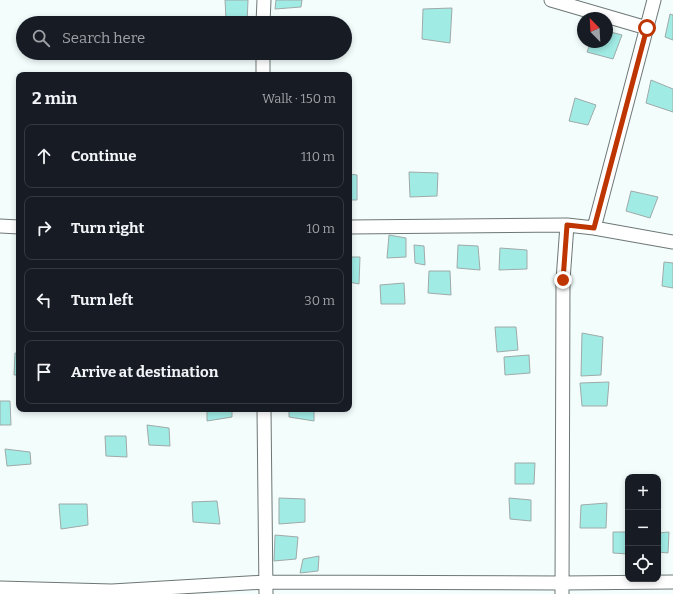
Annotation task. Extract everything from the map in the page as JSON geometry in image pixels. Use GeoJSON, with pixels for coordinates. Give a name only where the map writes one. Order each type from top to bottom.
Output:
{"type":"FeatureCollection","features":[{"type":"Feature","properties":{"kind":"street"},"geometry":{"type":"LineString","coordinates":[[263,16],[264,0]]}},
{"type":"Feature","properties":{"kind":"street"},"geometry":{"type":"LineString","coordinates":[[551,0],[647,28]]}},
{"type":"Feature","properties":{"kind":"street"},"geometry":{"type":"LineString","coordinates":[[594,228],[654,0]]}},
{"type":"Feature","properties":{"kind":"street"},"geometry":{"type":"LineString","coordinates":[[263,60],[263,72]]}},
{"type":"Feature","properties":{"kind":"street"},"geometry":{"type":"LineString","coordinates":[[562,588],[563,280],[567,225]]}},
{"type":"Feature","properties":{"kind":"street"},"geometry":{"type":"LineString","coordinates":[[352,227],[567,225],[594,228],[673,242]]}},
{"type":"Feature","properties":{"kind":"street"},"geometry":{"type":"LineString","coordinates":[[0,226],[16,226]]}},
{"type":"Feature","properties":{"kind":"street"},"geometry":{"type":"LineString","coordinates":[[264,412],[266,588]]}},
{"type":"Feature","properties":{"kind":"street"},"geometry":{"type":"LineString","coordinates":[[0,588],[112,591],[266,588],[562,588],[673,582]]}},
{"type":"Feature","properties":{"kind":"building"},"geometry":{"type":"Polygon","coordinates":[[[225,0],[248,0],[247,16],[226,16],[225,0]]]}},
{"type":"Feature","properties":{"kind":"building"},"geometry":{"type":"Polygon","coordinates":[[[276,0],[302,0],[301,7],[275,9],[276,0]]]}},
{"type":"Feature","properties":{"kind":"building"},"geometry":{"type":"Polygon","coordinates":[[[452,8],[450,43],[422,39],[423,9],[452,8]]]}},
{"type":"Feature","properties":{"kind":"building"},"geometry":{"type":"Polygon","coordinates":[[[670,14],[673,15],[673,40],[665,37],[670,14]]]}},
{"type":"Feature","properties":{"kind":"building"},"geometry":{"type":"Polygon","coordinates":[[[613,33],[622,35],[613,59],[587,52],[589,48],[613,48],[613,33]]]}},
{"type":"Feature","properties":{"kind":"building"},"geometry":{"type":"Polygon","coordinates":[[[651,80],[673,89],[673,112],[646,103],[651,80]]]}},
{"type":"Feature","properties":{"kind":"building"},"geometry":{"type":"Polygon","coordinates":[[[575,98],[596,105],[588,125],[569,121],[575,98]]]}},
{"type":"Feature","properties":{"kind":"building"},"geometry":{"type":"Polygon","coordinates":[[[409,172],[438,173],[437,196],[410,197],[409,172]]]}},
{"type":"Feature","properties":{"kind":"building"},"geometry":{"type":"Polygon","coordinates":[[[352,174],[357,175],[357,200],[352,200],[352,174]]]}},
{"type":"Feature","properties":{"kind":"building"},"geometry":{"type":"Polygon","coordinates":[[[631,191],[658,197],[650,218],[626,211],[631,191]]]}},
{"type":"Feature","properties":{"kind":"building"},"geometry":{"type":"Polygon","coordinates":[[[389,235],[406,238],[406,257],[387,258],[389,235]]]}},
{"type":"Feature","properties":{"kind":"building"},"geometry":{"type":"Polygon","coordinates":[[[414,245],[424,246],[425,265],[415,263],[414,245]]]}},
{"type":"Feature","properties":{"kind":"building"},"geometry":{"type":"Polygon","coordinates":[[[458,245],[478,246],[480,270],[457,268],[458,245]]]}},
{"type":"Feature","properties":{"kind":"building"},"geometry":{"type":"Polygon","coordinates":[[[500,248],[527,250],[527,269],[499,270],[500,248]]]}},
{"type":"Feature","properties":{"kind":"building"},"geometry":{"type":"Polygon","coordinates":[[[352,257],[360,257],[359,284],[352,283],[352,257]]]}},
{"type":"Feature","properties":{"kind":"building"},"geometry":{"type":"Polygon","coordinates":[[[664,262],[673,263],[673,288],[662,286],[664,262]]]}},
{"type":"Feature","properties":{"kind":"building"},"geometry":{"type":"Polygon","coordinates":[[[429,271],[450,271],[451,295],[428,293],[429,271]]]}},
{"type":"Feature","properties":{"kind":"building"},"geometry":{"type":"Polygon","coordinates":[[[404,283],[405,304],[381,304],[380,285],[404,283]]]}},
{"type":"Feature","properties":{"kind":"building"},"geometry":{"type":"Polygon","coordinates":[[[495,327],[516,327],[518,350],[497,352],[495,327]]]}},
{"type":"Feature","properties":{"kind":"building"},"geometry":{"type":"Polygon","coordinates":[[[582,333],[603,337],[601,375],[581,376],[582,333]]]}},
{"type":"Feature","properties":{"kind":"building"},"geometry":{"type":"Polygon","coordinates":[[[15,353],[16,353],[16,375],[14,375],[15,353]]]}},
{"type":"Feature","properties":{"kind":"building"},"geometry":{"type":"Polygon","coordinates":[[[529,355],[530,373],[505,375],[504,357],[529,355]]]}},
{"type":"Feature","properties":{"kind":"building"},"geometry":{"type":"Polygon","coordinates":[[[609,382],[607,406],[582,406],[580,383],[609,382]]]}},
{"type":"Feature","properties":{"kind":"building"},"geometry":{"type":"Polygon","coordinates":[[[0,401],[10,401],[11,425],[0,425],[0,401]]]}},
{"type":"Feature","properties":{"kind":"building"},"geometry":{"type":"Polygon","coordinates":[[[207,412],[232,412],[232,417],[207,421],[207,412]]]}},
{"type":"Feature","properties":{"kind":"building"},"geometry":{"type":"Polygon","coordinates":[[[289,412],[314,412],[314,421],[289,417],[289,412]]]}},
{"type":"Feature","properties":{"kind":"building"},"geometry":{"type":"Polygon","coordinates":[[[147,425],[169,428],[170,446],[149,445],[147,425]]]}},
{"type":"Feature","properties":{"kind":"building"},"geometry":{"type":"Polygon","coordinates":[[[105,436],[126,436],[127,457],[106,456],[105,436]]]}},
{"type":"Feature","properties":{"kind":"building"},"geometry":{"type":"Polygon","coordinates":[[[5,449],[30,452],[31,464],[7,466],[5,449]]]}},
{"type":"Feature","properties":{"kind":"building"},"geometry":{"type":"Polygon","coordinates":[[[515,463],[535,463],[534,484],[515,484],[515,463]]]}},
{"type":"Feature","properties":{"kind":"building"},"geometry":{"type":"Polygon","coordinates":[[[279,498],[305,499],[305,522],[279,524],[279,498]]]}},
{"type":"Feature","properties":{"kind":"building"},"geometry":{"type":"Polygon","coordinates":[[[509,498],[531,500],[531,521],[510,519],[509,498]]]}},
{"type":"Feature","properties":{"kind":"building"},"geometry":{"type":"Polygon","coordinates":[[[217,501],[220,524],[193,522],[192,502],[217,501]]]}},
{"type":"Feature","properties":{"kind":"building"},"geometry":{"type":"Polygon","coordinates":[[[607,503],[606,528],[580,528],[581,505],[607,503]]]}},
{"type":"Feature","properties":{"kind":"building"},"geometry":{"type":"Polygon","coordinates":[[[59,504],[87,504],[88,525],[61,529],[59,504]]]}},
{"type":"Feature","properties":{"kind":"building"},"geometry":{"type":"Polygon","coordinates":[[[613,532],[625,532],[625,554],[613,553],[613,532]]]}},
{"type":"Feature","properties":{"kind":"building"},"geometry":{"type":"Polygon","coordinates":[[[669,532],[668,553],[661,552],[661,533],[669,532]]]}},
{"type":"Feature","properties":{"kind":"building"},"geometry":{"type":"Polygon","coordinates":[[[275,535],[298,537],[296,559],[274,561],[275,535]]]}},
{"type":"Feature","properties":{"kind":"building"},"geometry":{"type":"Polygon","coordinates":[[[319,556],[318,571],[300,573],[303,559],[319,556]]]}},
{"type":"Feature","properties":{"kind":"route"},"geometry":{"type":"LineString","coordinates":[[563,280],[567,225],[594,228],[647,28]]}}]}
